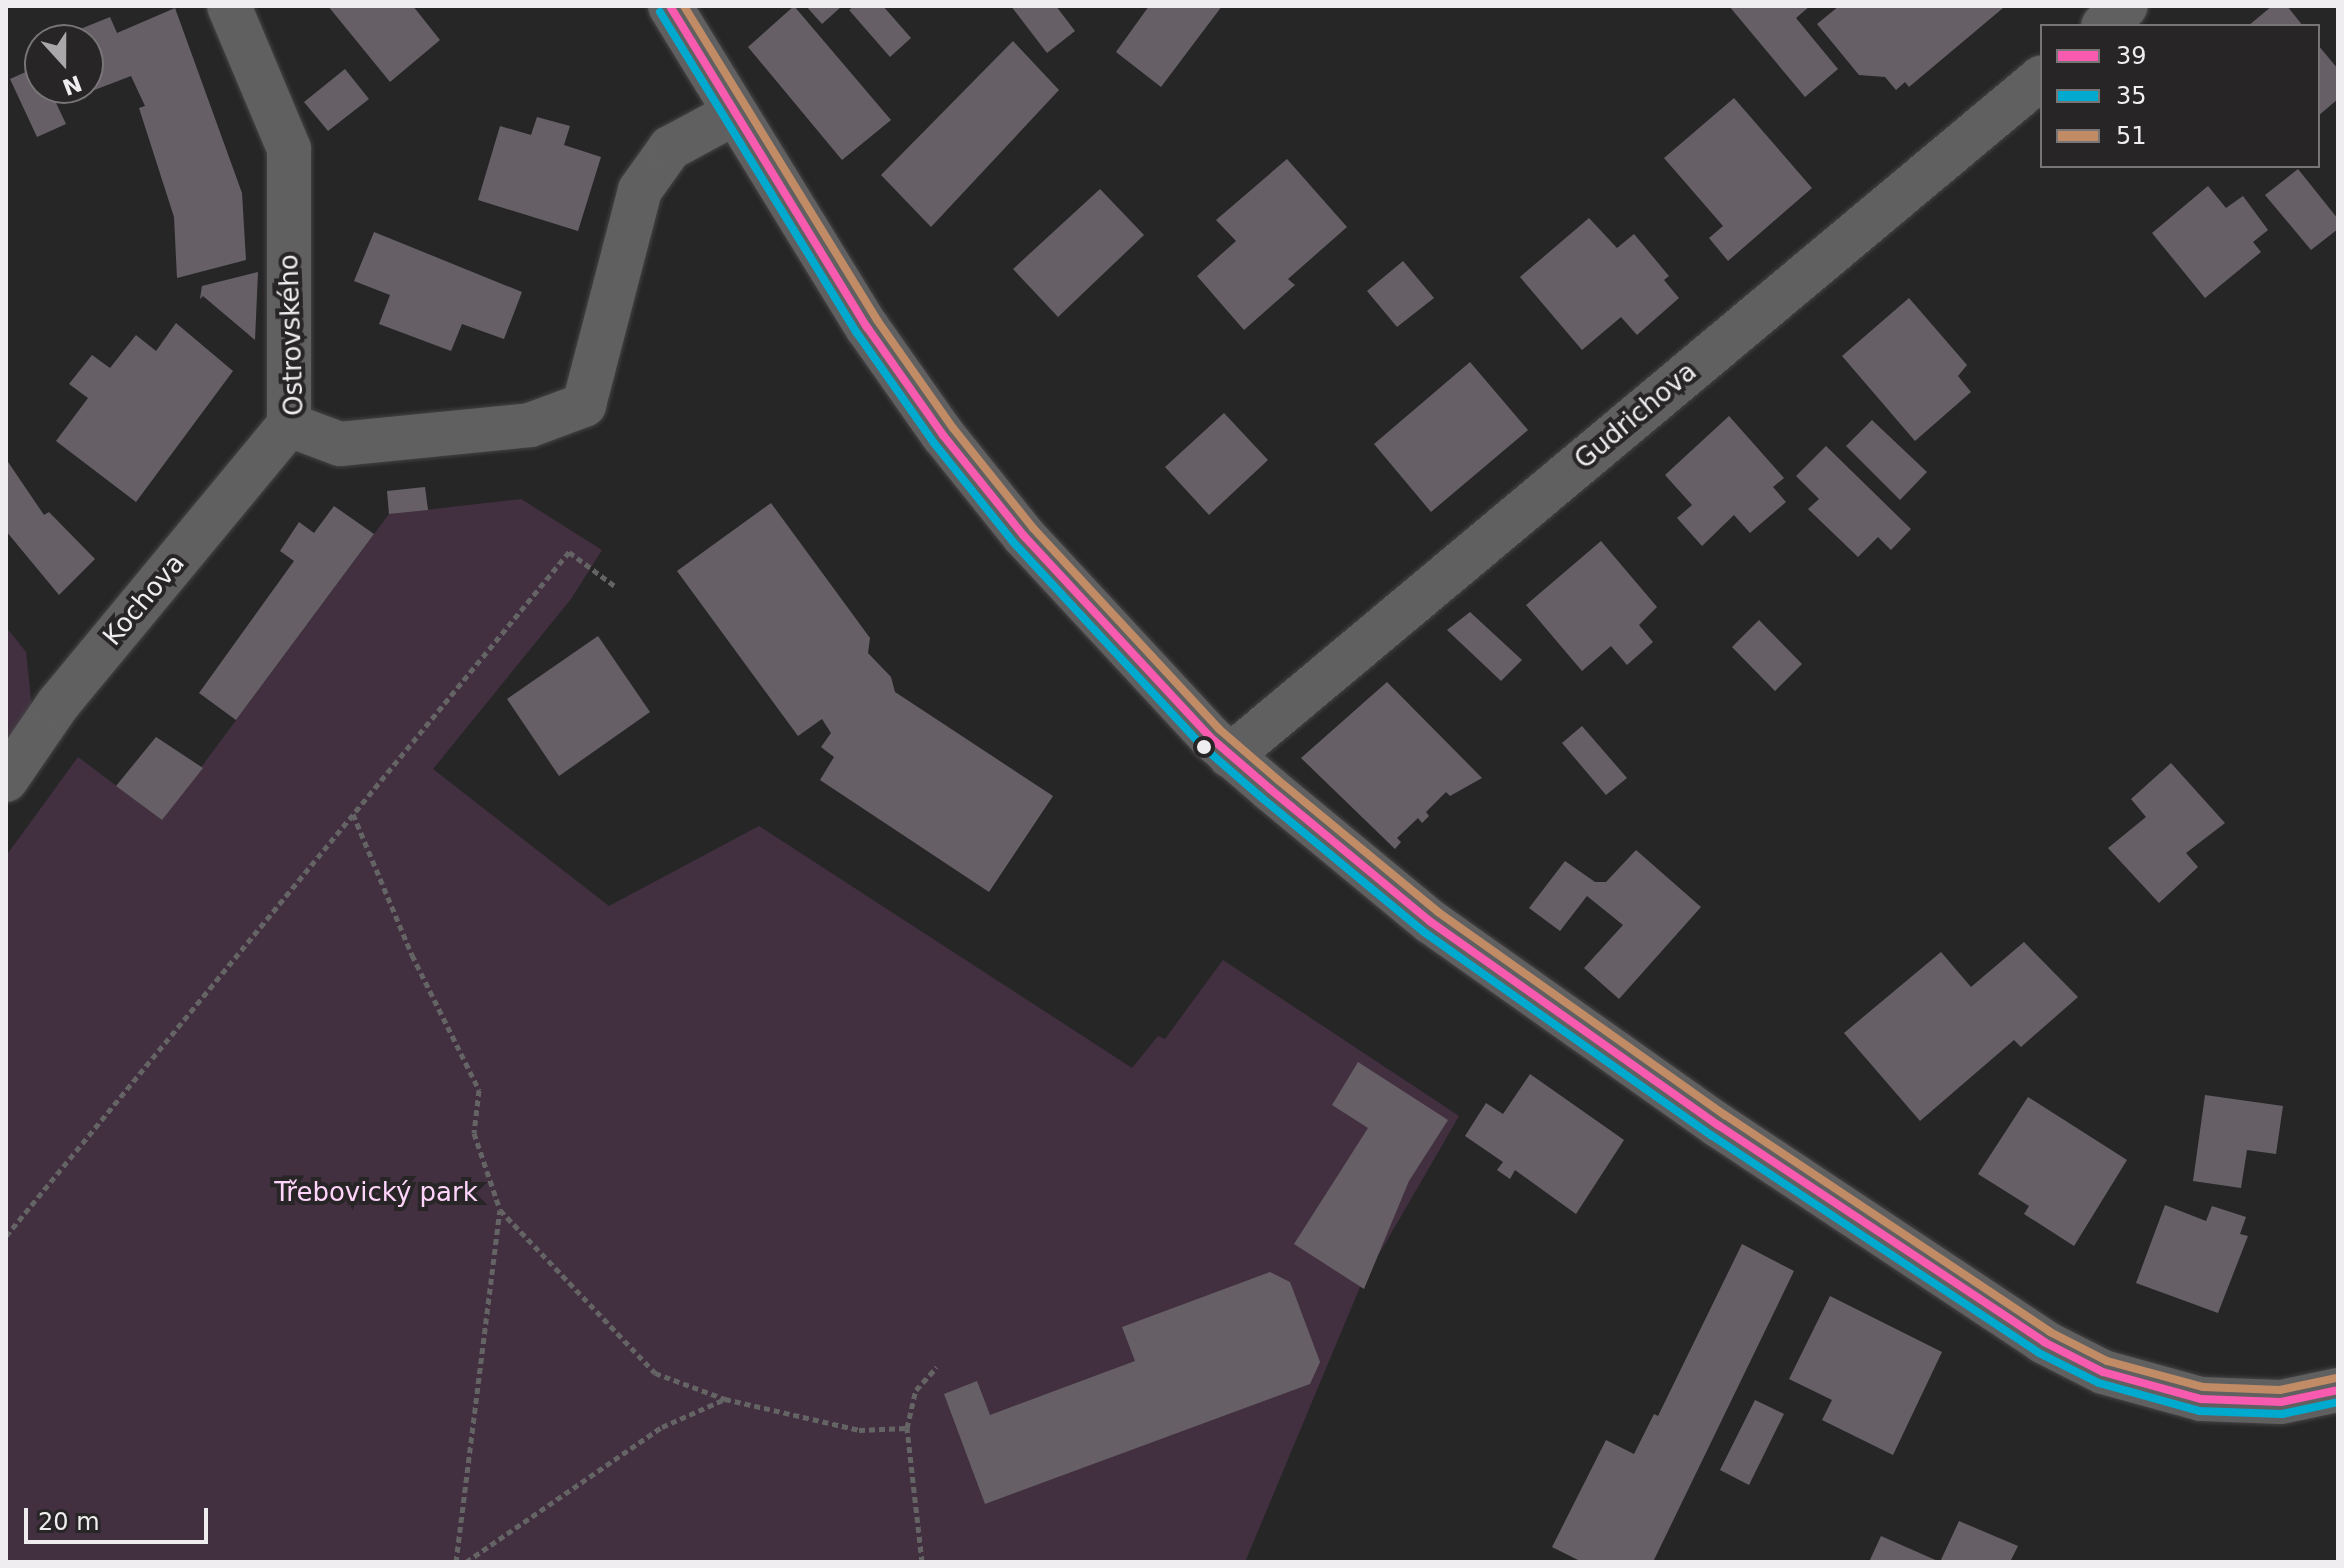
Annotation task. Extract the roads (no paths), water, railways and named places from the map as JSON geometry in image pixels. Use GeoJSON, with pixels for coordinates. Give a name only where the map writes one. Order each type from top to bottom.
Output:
{"type":"FeatureCollection","features":[{"type":"Feature","properties":{"kind":"street","name":"Ostrovského"},"geometry":{"type":"LineString","coordinates":[[229,6],[289,149],[289,425],[340,444],[530,425],[584,405],[640,190],[670,148],[733,114]]}},
{"type":"Feature","properties":{"kind":"street"},"geometry":{"type":"LineString","coordinates":[[670,6],[733,114],[867,327],[943,435],[1024,536],[1230,756],[1431,922],[1718,1125],[2044,1342],[2103,1372],[2201,1399],[2281,1402],[2338,1390]]}},
{"type":"Feature","properties":{"kind":"street"},"geometry":{"type":"LineString","coordinates":[[2105,24],[2126,6]]}},
{"type":"Feature","properties":{"kind":"street","name":"Gudrichova"},"geometry":{"type":"LineString","coordinates":[[1230,756],[2040,79]]}},
{"type":"Feature","properties":{"kind":"street","name":"Kochova"},"geometry":{"type":"LineString","coordinates":[[6,780],[58,704],[289,425]]}},
{"type":"Feature","properties":{"kind":"park label","name":"Třebovický park"},"geometry":{"type":"Point","coordinates":[376,1193]}}]}
